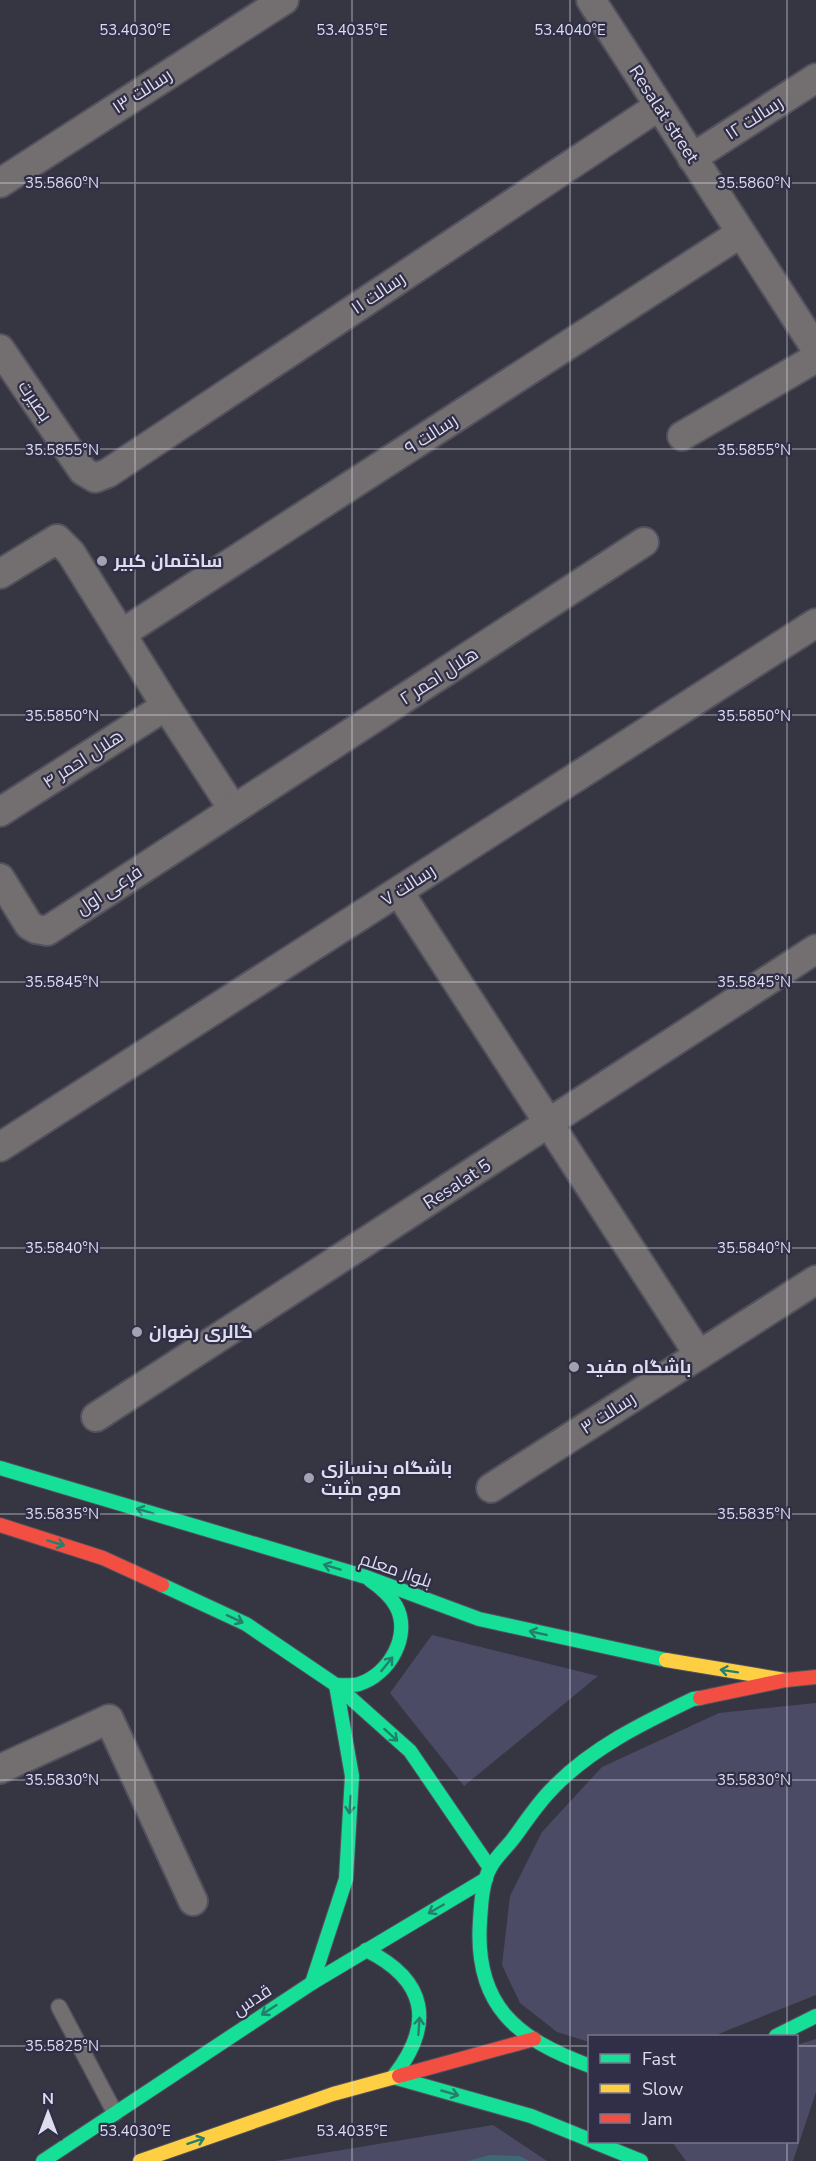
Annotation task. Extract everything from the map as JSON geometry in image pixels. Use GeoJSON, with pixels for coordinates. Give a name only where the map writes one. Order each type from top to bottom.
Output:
{"type":"FeatureCollection","features":[{"type":"Feature","properties":{"kind":"main road","name":"بلوار معلم"},"geometry":{"type":"LineString","coordinates":[[0,1468],[366,1577],[479,1619],[690,1665],[786,1680]]}},
{"type":"Feature","properties":{"kind":"main road"},"geometry":{"type":"LineString","coordinates":[[0,1526],[103,1558],[246,1624],[336,1685],[410,1751],[488,1874]]}},
{"type":"Feature","properties":{"kind":"main road"},"geometry":{"type":"LineString","coordinates":[[336,1685],[359,1684],[380,1673],[395,1655],[401,1633],[398,1610],[386,1590],[366,1577]]}},
{"type":"Feature","properties":{"kind":"main road"},"geometry":{"type":"LineString","coordinates":[[588,2066],[550,2049],[516,2028],[492,1997],[480,1958],[481,1915],[488,1874],[552,1790],[597,1751],[645,1722],[693,1699],[786,1680],[816,1677]]}},
{"type":"Feature","properties":{"kind":"main road"},"geometry":{"type":"LineString","coordinates":[[312,1983],[346,1880],[352,1776],[336,1685]]}},
{"type":"Feature","properties":{"kind":"main road","name":"قدس"},"geometry":{"type":"LineString","coordinates":[[43,2161],[312,1983],[488,1874]]}},
{"type":"Feature","properties":{"kind":"main road"},"geometry":{"type":"LineString","coordinates":[[366,1950],[380,1955],[393,1964],[408,1981],[417,2002],[420,2019],[413,2051],[405,2065],[393,2077]]}},
{"type":"Feature","properties":{"kind":"main road"},"geometry":{"type":"LineString","coordinates":[[780,2035],[816,2016]]}},
{"type":"Feature","properties":{"kind":"main road"},"geometry":{"type":"LineString","coordinates":[[140,2161],[333,2094],[534,2039]]}},
{"type":"Feature","properties":{"kind":"main road"},"geometry":{"type":"LineString","coordinates":[[393,2077],[531,2116],[588,2139]]}},
{"type":"Feature","properties":{"kind":"main road"},"geometry":{"type":"LineString","coordinates":[[597,2143],[642,2161]]}},
{"type":"Feature","properties":{"kind":"main road"},"geometry":{"type":"LineString","coordinates":[[633,2143],[642,2161]]}},
{"type":"Feature","properties":{"kind":"street","name":"رسالت ۱۳"},"geometry":{"type":"LineString","coordinates":[[0,183],[284,0]]}},
{"type":"Feature","properties":{"kind":"street","name":"Resalat street"},"geometry":{"type":"LineString","coordinates":[[591,0],[816,349]]}},
{"type":"Feature","properties":{"kind":"street","name":"رسالت ۱۲"},"geometry":{"type":"LineString","coordinates":[[692,158],[816,78]]}},
{"type":"Feature","properties":{"kind":"street","name":"رسالت ۱۱"},"geometry":{"type":"LineString","coordinates":[[95,478],[108,473],[659,106]]}},
{"type":"Feature","properties":{"kind":"street","name":"رسالت ۹"},"geometry":{"type":"LineString","coordinates":[[121,634],[741,233]]}},
{"type":"Feature","properties":{"kind":"street","name":"بصیرت"},"geometry":{"type":"LineString","coordinates":[[0,350],[83,471],[95,478]]}},
{"type":"Feature","properties":{"kind":"street"},"geometry":{"type":"LineString","coordinates":[[682,436],[816,358]]}},
{"type":"Feature","properties":{"kind":"street"},"geometry":{"type":"LineString","coordinates":[[0,574],[57,539],[71,552],[233,809]]}},
{"type":"Feature","properties":{"kind":"street","name":"هلال احمر ۲"},"geometry":{"type":"LineString","coordinates":[[233,809],[644,542]]}},
{"type":"Feature","properties":{"kind":"street","name":"رسالت ۷"},"geometry":{"type":"LineString","coordinates":[[0,1147],[816,623]]}},
{"type":"Feature","properties":{"kind":"street","name":"هلال احمر ۴"},"geometry":{"type":"LineString","coordinates":[[0,812],[166,706]]}},
{"type":"Feature","properties":{"kind":"street","name":"فرعی اول"},"geometry":{"type":"LineString","coordinates":[[0,878],[29,925],[47,931],[233,809]]}},
{"type":"Feature","properties":{"kind":"street"},"geometry":{"type":"LineString","coordinates":[[399,892],[699,1355]]}},
{"type":"Feature","properties":{"kind":"street","name":"Resalat 5"},"geometry":{"type":"LineString","coordinates":[[96,1418],[816,949]]}},
{"type":"Feature","properties":{"kind":"street","name":"رسالت ۳"},"geometry":{"type":"LineString","coordinates":[[491,1488],[816,1280]]}},
{"type":"Feature","properties":{"kind":"street"},"geometry":{"type":"LineString","coordinates":[[0,1769],[109,1719],[193,1901]]}},
{"type":"Feature","properties":{"kind":"lane"},"geometry":{"type":"LineString","coordinates":[[60,2007],[115,2113]]}},
{"type":"Feature","properties":{"kind":"shaded area"},"geometry":{"type":"Polygon","coordinates":[[[432,1635],[598,1676],[464,1786],[390,1693],[432,1635]]]}},
{"type":"Feature","properties":{"kind":"shaded area"},"geometry":{"type":"Polygon","coordinates":[[[816,1703],[816,1995],[716,2035],[588,2035],[588,2042],[557,2032],[520,2003],[502,1965],[510,1896],[542,1832],[602,1767],[719,1713],[816,1703]]]}},
{"type":"Feature","properties":{"kind":"shaded area"},"geometry":{"type":"Polygon","coordinates":[[[816,2039],[816,2092],[793,2161],[686,2161],[673,2143],[798,2143],[798,2045],[816,2039]]]}},
{"type":"Feature","properties":{"kind":"shaded area"},"geometry":{"type":"Polygon","coordinates":[[[493,2125],[547,2161],[275,2161],[493,2125]]]}},
{"type":"Feature","properties":{"kind":"shaded area"},"geometry":{"type":"Polygon","coordinates":[[[489,2155],[520,2156],[529,2161],[469,2161],[489,2155]]]}},
{"type":"Feature","properties":{"kind":"traffic: fast"},"geometry":{"type":"LineString","coordinates":[[0,1468],[366,1577],[479,1619],[666,1660]]}},
{"type":"Feature","properties":{"kind":"traffic: fast"},"geometry":{"type":"LineString","coordinates":[[312,1983],[346,1879],[352,1776],[336,1685],[359,1684],[380,1672],[395,1652],[401,1629],[400,1617],[394,1602],[370,1580]]}},
{"type":"Feature","properties":{"kind":"traffic: fast"},"geometry":{"type":"LineString","coordinates":[[162,1585],[246,1624],[336,1685],[410,1751],[490,1868]]}},
{"type":"Feature","properties":{"kind":"traffic: fast"},"geometry":{"type":"LineString","coordinates":[[588,2065],[564,2056],[522,2031],[505,2015],[493,1997],[484,1976],[480,1951],[480,1921],[485,1880],[490,1868],[541,1801],[567,1774],[583,1761],[637,1727],[693,1699],[700,1698]]}},
{"type":"Feature","properties":{"kind":"traffic: fast"},"geometry":{"type":"LineString","coordinates":[[43,2161],[312,1983],[486,1879]]}},
{"type":"Feature","properties":{"kind":"traffic: fast"},"geometry":{"type":"LineString","coordinates":[[366,1950],[402,1975],[412,1989],[418,2005],[419,2021],[415,2039],[393,2077],[531,2116],[588,2139]]}},
{"type":"Feature","properties":{"kind":"traffic: fast"},"geometry":{"type":"LineString","coordinates":[[778,2035],[816,2016]]}},
{"type":"Feature","properties":{"kind":"traffic: fast"},"geometry":{"type":"LineString","coordinates":[[596,2143],[641,2161]]}},
{"type":"Feature","properties":{"kind":"traffic: slow"},"geometry":{"type":"LineString","coordinates":[[666,1660],[785,1680]]}},
{"type":"Feature","properties":{"kind":"traffic: slow"},"geometry":{"type":"LineString","coordinates":[[140,2161],[333,2094],[399,2076]]}},
{"type":"Feature","properties":{"kind":"traffic: jam"},"geometry":{"type":"LineString","coordinates":[[0,1525],[103,1558],[162,1585]]}},
{"type":"Feature","properties":{"kind":"traffic: jam"},"geometry":{"type":"LineString","coordinates":[[700,1698],[786,1680],[816,1677]]}},
{"type":"Feature","properties":{"kind":"traffic: jam"},"geometry":{"type":"LineString","coordinates":[[399,2076],[534,2039]]}},
{"type":"Feature","properties":{"kind":"place","name":"ساختمان کبیر"},"geometry":{"type":"Point","coordinates":[102,561]}},
{"type":"Feature","properties":{"kind":"place","name":"گالری رضوان"},"geometry":{"type":"Point","coordinates":[137,1332]}},
{"type":"Feature","properties":{"kind":"place","name":"باشگاه مفید"},"geometry":{"type":"Point","coordinates":[574,1367]}},
{"type":"Feature","properties":{"kind":"place","name":"باشگاه بدنسازی موج مثبت"},"geometry":{"type":"Point","coordinates":[309,1478]}}]}
